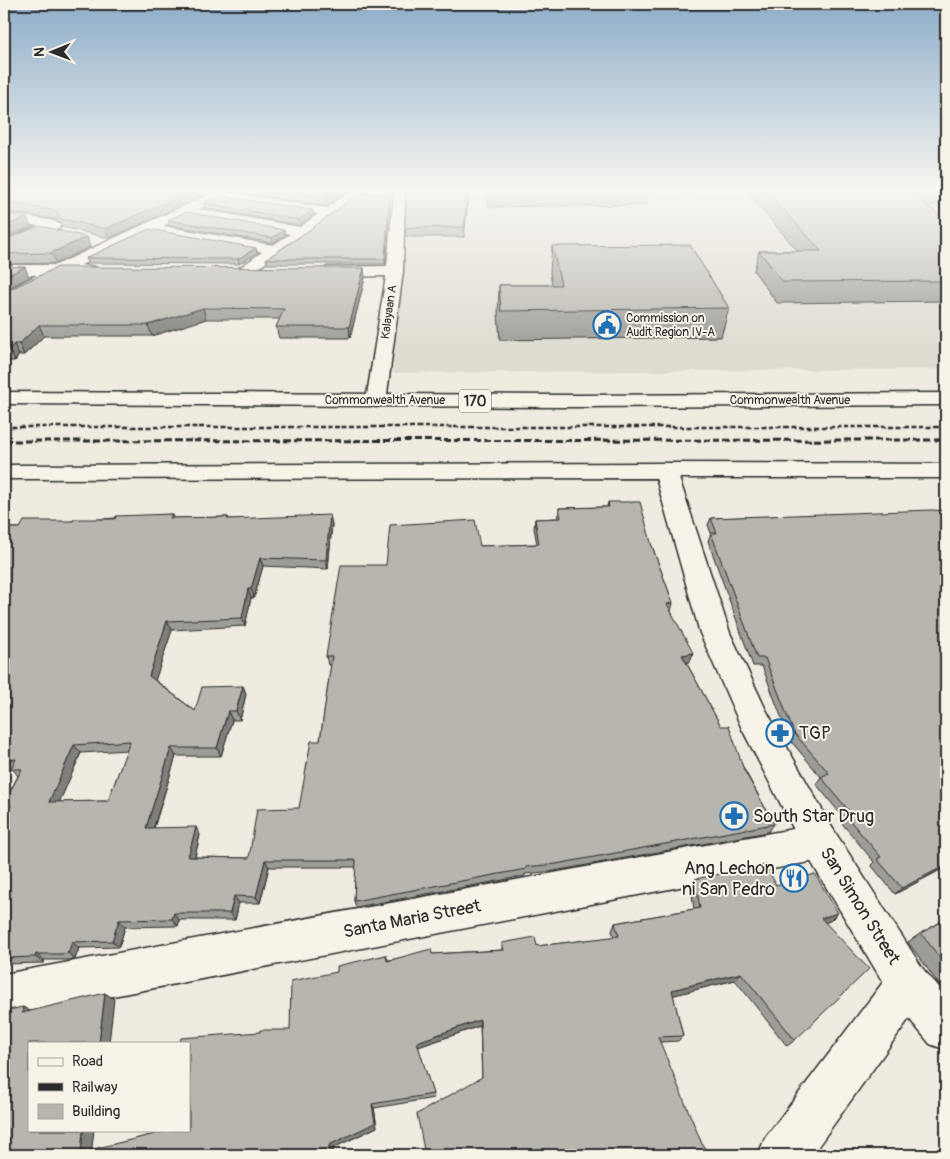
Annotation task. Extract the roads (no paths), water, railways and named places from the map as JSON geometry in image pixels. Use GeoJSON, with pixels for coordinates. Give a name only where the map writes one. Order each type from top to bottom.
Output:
{"type":"FeatureCollection","features":[{"type":"Feature","properties":{"kind":"street"},"geometry":{"type":"LineString","coordinates":[[21,244],[38,248]]}},
{"type":"Feature","properties":{"kind":"street"},"geometry":{"type":"LineString","coordinates":[[104,244],[109,245]]}},
{"type":"Feature","properties":{"kind":"street"},"geometry":{"type":"LineString","coordinates":[[242,244],[276,250]]}},
{"type":"Feature","properties":{"kind":"street"},"geometry":{"type":"LineString","coordinates":[[243,272],[285,244]]}},
{"type":"Feature","properties":{"kind":"street","name":"Kalayaan A"},"geometry":{"type":"LineString","coordinates":[[376,401],[395,270],[396,244]]}},
{"type":"Feature","properties":{"kind":"street"},"geometry":{"type":"LineString","coordinates":[[4,298],[109,245]]}},
{"type":"Feature","properties":{"kind":"street"},"geometry":{"type":"LineString","coordinates":[[55,252],[81,258]]}},
{"type":"Feature","properties":{"kind":"street"},"geometry":{"type":"LineString","coordinates":[[4,270],[108,270]]}},
{"type":"Feature","properties":{"kind":"street"},"geometry":{"type":"LineString","coordinates":[[312,272],[395,270]]}},
{"type":"Feature","properties":{"kind":"street"},"geometry":{"type":"LineString","coordinates":[[224,271],[273,272]]}},
{"type":"Feature","properties":{"kind":"street","name":"Commonwealth Avenue"},"geometry":{"type":"LineString","coordinates":[[4,398],[376,401],[946,399]]}},
{"type":"Feature","properties":{"kind":"street","name":"San Simon Street"},"geometry":{"type":"LineString","coordinates":[[665,470],[715,633],[754,719],[820,842],[908,984],[946,1028]]}},
{"type":"Feature","properties":{"kind":"street"},"geometry":{"type":"LineString","coordinates":[[4,472],[946,471]]}},
{"type":"Feature","properties":{"kind":"street","name":"Santa Maria Street"},"geometry":{"type":"LineString","coordinates":[[4,996],[820,842]]}},
{"type":"Feature","properties":{"kind":"street"},"geometry":{"type":"LineString","coordinates":[[782,1155],[908,984]]}},
{"type":"Feature","properties":{"kind":"railway"},"geometry":{"type":"LineString","coordinates":[[4,427],[946,427]]}},
{"type":"Feature","properties":{"kind":"railway"},"geometry":{"type":"LineString","coordinates":[[4,441],[946,440]]}},
{"type":"Feature","properties":{"kind":"place","name":"Commission on Audit Region IV-A"},"geometry":{"type":"Point","coordinates":[607,325]}},
{"type":"Feature","properties":{"kind":"place","name":"TGP"},"geometry":{"type":"Point","coordinates":[780,733]}},
{"type":"Feature","properties":{"kind":"place","name":"South Star Drug"},"geometry":{"type":"Point","coordinates":[734,816]}},
{"type":"Feature","properties":{"kind":"place","name":"Ang Lechon ni San Pedro"},"geometry":{"type":"Point","coordinates":[794,878]}}]}
